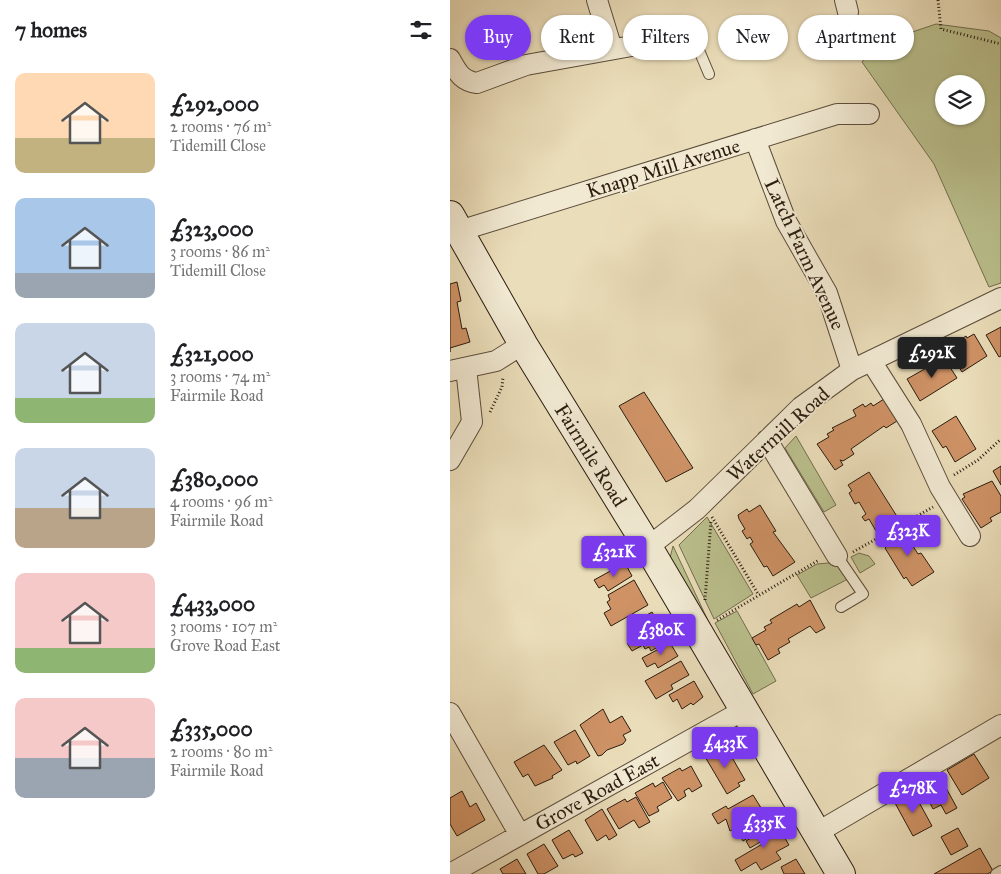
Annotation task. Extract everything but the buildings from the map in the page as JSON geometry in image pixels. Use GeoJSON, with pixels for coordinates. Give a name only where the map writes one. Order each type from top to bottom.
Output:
{"type":"FeatureCollection","features":[{"type":"Feature","properties":{"kind":"main road","name":"Fairmile Road"},"geometry":{"type":"LineString","coordinates":[[455,223],[523,344],[648,547],[818,832],[841,874]]}},
{"type":"Feature","properties":{"kind":"street"},"geometry":{"type":"LineString","coordinates":[[597,0],[602,15]]}},
{"type":"Feature","properties":{"kind":"street"},"geometry":{"type":"LineString","coordinates":[[450,59],[461,78],[477,83],[526,65],[553,60]]}},
{"type":"Feature","properties":{"kind":"street","name":"Knapp Mill Avenue"},"geometry":{"type":"LineString","coordinates":[[455,223],[837,114],[869,114]]}},
{"type":"Feature","properties":{"kind":"street","name":"Latch Farm Avenue"},"geometry":{"type":"LineString","coordinates":[[754,139],[786,221],[827,293],[852,370]]}},
{"type":"Feature","properties":{"kind":"street","name":"Watermill Road"},"geometry":{"type":"LineString","coordinates":[[648,547],[697,509],[801,407],[852,370],[1001,298]]}},
{"type":"Feature","properties":{"kind":"street"},"geometry":{"type":"LineString","coordinates":[[450,460],[472,422],[458,370],[496,361],[523,344]]}},
{"type":"Feature","properties":{"kind":"street"},"geometry":{"type":"LineString","coordinates":[[871,361],[910,424],[943,491],[970,536]]}},
{"type":"Feature","properties":{"kind":"street"},"geometry":{"type":"LineString","coordinates":[[767,440],[837,555]]}},
{"type":"Feature","properties":{"kind":"street","name":"Grove Road East"},"geometry":{"type":"LineString","coordinates":[[450,874],[744,710]]}},
{"type":"Feature","properties":{"kind":"street"},"geometry":{"type":"LineString","coordinates":[[450,713],[520,835]]}},
{"type":"Feature","properties":{"kind":"street"},"geometry":{"type":"LineString","coordinates":[[818,832],[1001,725]]}},
{"type":"Feature","properties":{"kind":"lane"},"geometry":{"type":"LineString","coordinates":[[703,60],[709,74]]}},
{"type":"Feature","properties":{"kind":"lane"},"geometry":{"type":"LineString","coordinates":[[837,555],[863,594],[841,607]]}},
{"type":"Feature","properties":{"kind":"lane"},"geometry":{"type":"LineString","coordinates":[[996,874],[1001,871]]}},
{"type":"Feature","properties":{"kind":"path"},"geometry":{"type":"LineString","coordinates":[[938,0],[941,29],[1001,44]]}},
{"type":"Feature","properties":{"kind":"path"},"geometry":{"type":"LineString","coordinates":[[472,422],[484,418],[492,410],[502,387],[504,377],[496,361]]}},
{"type":"Feature","properties":{"kind":"path"},"geometry":{"type":"LineString","coordinates":[[712,623],[758,594],[837,555],[865,547],[943,491],[1001,439]]}},
{"type":"Feature","properties":{"kind":"path"},"geometry":{"type":"LineString","coordinates":[[705,608],[711,516]]}},
{"type":"Feature","properties":{"kind":"path"},"geometry":{"type":"LineString","coordinates":[[714,521],[758,594]]}},
{"type":"Feature","properties":{"kind":"green space"},"geometry":{"type":"Polygon","coordinates":[[[936,24],[989,31],[1001,38],[1001,283],[989,287],[934,164],[862,62],[864,60],[914,60],[914,31],[936,24]]]}},
{"type":"Feature","properties":{"kind":"green space"},"geometry":{"type":"Polygon","coordinates":[[[796,436],[836,505],[824,512],[785,448],[796,436]]]}},
{"type":"Feature","properties":{"kind":"green space"},"geometry":{"type":"Polygon","coordinates":[[[707,517],[753,594],[714,619],[679,545],[707,517]]]}},
{"type":"Feature","properties":{"kind":"green space"},"geometry":{"type":"Polygon","coordinates":[[[673,546],[719,644],[670,558],[673,546]]]}},
{"type":"Feature","properties":{"kind":"green space"},"geometry":{"type":"Polygon","coordinates":[[[859,553],[869,556],[875,564],[860,573],[851,557],[859,553]]]}},
{"type":"Feature","properties":{"kind":"green space"},"geometry":{"type":"Polygon","coordinates":[[[840,562],[850,578],[811,598],[797,575],[817,564],[840,562]]]}},
{"type":"Feature","properties":{"kind":"green space"},"geometry":{"type":"Polygon","coordinates":[[[737,611],[776,681],[753,694],[715,623],[737,611]]]}}]}
